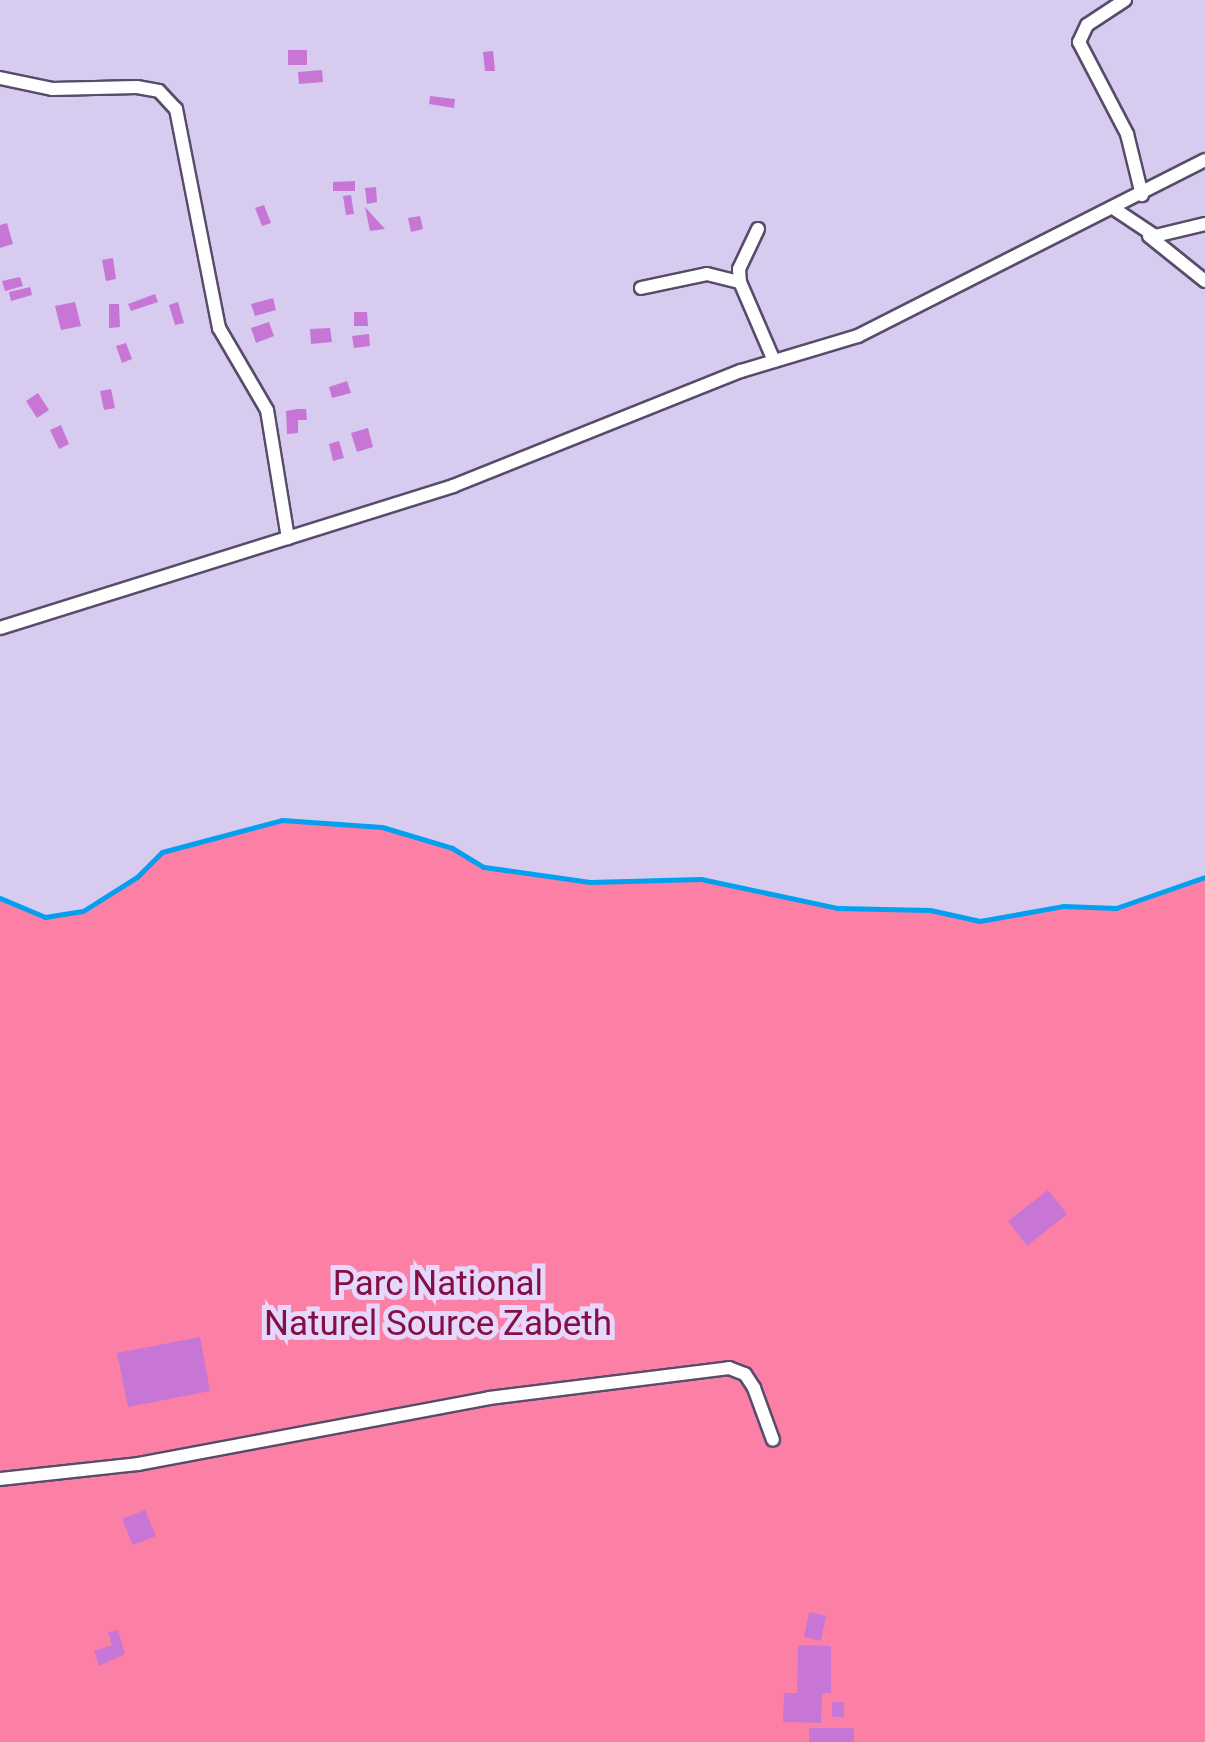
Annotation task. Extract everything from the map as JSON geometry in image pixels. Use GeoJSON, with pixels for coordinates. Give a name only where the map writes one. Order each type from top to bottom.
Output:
{"type":"FeatureCollection","features":[{"type":"Feature","properties":{"kind":"street"},"geometry":{"type":"LineString","coordinates":[[1125,0],[1087,25],[1079,42],[1127,134],[1142,195]]}},
{"type":"Feature","properties":{"kind":"street"},"geometry":{"type":"LineString","coordinates":[[0,78],[52,88],[137,86],[159,92],[176,109],[220,328],[267,410],[288,538]]}},
{"type":"Feature","properties":{"kind":"street"},"geometry":{"type":"LineString","coordinates":[[0,628],[453,486],[774,361],[858,336],[1116,210],[1205,160]]}},
{"type":"Feature","properties":{"kind":"street"},"geometry":{"type":"LineString","coordinates":[[1116,210],[1205,282]]}},
{"type":"Feature","properties":{"kind":"street"},"geometry":{"type":"LineString","coordinates":[[1144,232],[1168,236],[1205,224]]}},
{"type":"Feature","properties":{"kind":"street"},"geometry":{"type":"LineString","coordinates":[[758,229],[739,269],[740,282],[774,361]]}},
{"type":"Feature","properties":{"kind":"street"},"geometry":{"type":"LineString","coordinates":[[640,288],[707,274],[740,282]]}},
{"type":"Feature","properties":{"kind":"street"},"geometry":{"type":"LineString","coordinates":[[0,1479],[138,1464],[489,1398],[729,1368],[745,1374],[754,1388],[773,1440]]}},
{"type":"Feature","properties":{"kind":"green space","name":"Parc National Naturel Source Zabeth"},"geometry":{"type":"Polygon","coordinates":[[[282,820],[382,827],[452,848],[484,867],[590,882],[701,879],[838,908],[930,910],[980,921],[1063,906],[1116,908],[1205,877],[1205,1742],[0,1742],[0,898],[45,917],[83,911],[137,877],[162,852],[282,820]]]}},
{"type":"Feature","properties":{"kind":"building"},"geometry":{"type":"Polygon","coordinates":[[[288,50],[307,50],[307,65],[288,65],[288,50]]]}},
{"type":"Feature","properties":{"kind":"building"},"geometry":{"type":"Polygon","coordinates":[[[493,51],[495,71],[485,71],[483,52],[493,51]]]}},
{"type":"Feature","properties":{"kind":"building"},"geometry":{"type":"Polygon","coordinates":[[[322,70],[323,82],[299,84],[298,72],[322,70]]]}},
{"type":"Feature","properties":{"kind":"building"},"geometry":{"type":"Polygon","coordinates":[[[430,96],[455,99],[454,108],[429,104],[430,96]]]}},
{"type":"Feature","properties":{"kind":"building"},"geometry":{"type":"Polygon","coordinates":[[[355,181],[355,191],[333,191],[333,182],[355,181]]]}},
{"type":"Feature","properties":{"kind":"building"},"geometry":{"type":"Polygon","coordinates":[[[376,187],[377,202],[367,204],[365,188],[376,187]]]}},
{"type":"Feature","properties":{"kind":"building"},"geometry":{"type":"Polygon","coordinates":[[[351,195],[354,214],[346,215],[343,196],[351,195]]]}},
{"type":"Feature","properties":{"kind":"building"},"geometry":{"type":"Polygon","coordinates":[[[264,205],[271,223],[262,226],[255,208],[264,205]]]}},
{"type":"Feature","properties":{"kind":"building"},"geometry":{"type":"Polygon","coordinates":[[[365,207],[385,229],[370,231],[365,207]]]}},
{"type":"Feature","properties":{"kind":"building"},"geometry":{"type":"Polygon","coordinates":[[[420,216],[423,229],[411,232],[408,218],[420,216]]]}},
{"type":"Feature","properties":{"kind":"building"},"geometry":{"type":"Polygon","coordinates":[[[7,223],[13,244],[0,248],[0,225],[7,223]]]}},
{"type":"Feature","properties":{"kind":"building"},"geometry":{"type":"Polygon","coordinates":[[[113,258],[116,279],[106,281],[102,260],[113,258]]]}},
{"type":"Feature","properties":{"kind":"building"},"geometry":{"type":"Polygon","coordinates":[[[20,277],[23,286],[5,291],[2,281],[20,277]]]}},
{"type":"Feature","properties":{"kind":"building"},"geometry":{"type":"Polygon","coordinates":[[[30,287],[32,295],[11,301],[9,292],[30,287]]]}},
{"type":"Feature","properties":{"kind":"building"},"geometry":{"type":"Polygon","coordinates":[[[155,294],[158,302],[131,311],[128,304],[155,294]]]}},
{"type":"Feature","properties":{"kind":"building"},"geometry":{"type":"Polygon","coordinates":[[[273,298],[276,310],[255,316],[251,304],[273,298]]]}},
{"type":"Feature","properties":{"kind":"building"},"geometry":{"type":"Polygon","coordinates":[[[75,302],[81,326],[61,330],[55,306],[75,302]]]}},
{"type":"Feature","properties":{"kind":"building"},"geometry":{"type":"Polygon","coordinates":[[[178,302],[184,323],[175,325],[169,305],[178,302]]]}},
{"type":"Feature","properties":{"kind":"building"},"geometry":{"type":"Polygon","coordinates":[[[109,304],[119,304],[120,327],[109,328],[109,304]]]}},
{"type":"Feature","properties":{"kind":"building"},"geometry":{"type":"Polygon","coordinates":[[[354,312],[367,312],[368,326],[354,326],[354,312]]]}},
{"type":"Feature","properties":{"kind":"building"},"geometry":{"type":"Polygon","coordinates":[[[269,322],[274,336],[256,343],[251,328],[269,322]]]}},
{"type":"Feature","properties":{"kind":"building"},"geometry":{"type":"Polygon","coordinates":[[[330,328],[332,342],[311,344],[310,329],[330,328]]]}},
{"type":"Feature","properties":{"kind":"building"},"geometry":{"type":"Polygon","coordinates":[[[369,334],[370,346],[354,348],[352,336],[369,334]]]}},
{"type":"Feature","properties":{"kind":"building"},"geometry":{"type":"Polygon","coordinates":[[[126,343],[132,359],[122,363],[116,346],[126,343]]]}},
{"type":"Feature","properties":{"kind":"building"},"geometry":{"type":"Polygon","coordinates":[[[347,381],[351,393],[332,398],[329,387],[347,381]]]}},
{"type":"Feature","properties":{"kind":"building"},"geometry":{"type":"Polygon","coordinates":[[[111,389],[115,408],[104,410],[100,391],[111,389]]]}},
{"type":"Feature","properties":{"kind":"building"},"geometry":{"type":"Polygon","coordinates":[[[38,393],[49,410],[37,418],[26,401],[38,393]]]}},
{"type":"Feature","properties":{"kind":"building"},"geometry":{"type":"Polygon","coordinates":[[[306,409],[307,420],[298,420],[298,433],[287,434],[286,411],[306,409]]]}},
{"type":"Feature","properties":{"kind":"building"},"geometry":{"type":"Polygon","coordinates":[[[61,425],[69,444],[59,449],[50,430],[61,425]]]}},
{"type":"Feature","properties":{"kind":"building"},"geometry":{"type":"Polygon","coordinates":[[[368,428],[373,447],[357,452],[351,433],[368,428]]]}},
{"type":"Feature","properties":{"kind":"building"},"geometry":{"type":"Polygon","coordinates":[[[339,441],[344,458],[333,461],[329,444],[339,441]]]}},
{"type":"Feature","properties":{"kind":"building"},"geometry":{"type":"Polygon","coordinates":[[[1048,1190],[1067,1214],[1027,1246],[1008,1221],[1048,1190]]]}},
{"type":"Feature","properties":{"kind":"building"},"geometry":{"type":"Polygon","coordinates":[[[200,1337],[210,1391],[128,1407],[117,1353],[200,1337]]]}},
{"type":"Feature","properties":{"kind":"building"},"geometry":{"type":"Polygon","coordinates":[[[145,1510],[156,1536],[133,1545],[122,1519],[145,1510]]]}},
{"type":"Feature","properties":{"kind":"building"},"geometry":{"type":"Polygon","coordinates":[[[809,1612],[826,1616],[821,1641],[804,1637],[809,1612]]]}},
{"type":"Feature","properties":{"kind":"building"},"geometry":{"type":"Polygon","coordinates":[[[118,1630],[125,1654],[99,1666],[94,1651],[112,1645],[108,1632],[118,1630]]]}},
{"type":"Feature","properties":{"kind":"building"},"geometry":{"type":"Polygon","coordinates":[[[798,1645],[831,1646],[831,1693],[822,1693],[821,1723],[783,1722],[784,1693],[797,1693],[798,1645]]]}},
{"type":"Feature","properties":{"kind":"building"},"geometry":{"type":"Polygon","coordinates":[[[832,1702],[844,1702],[844,1717],[832,1717],[832,1702]]]}},
{"type":"Feature","properties":{"kind":"building"},"geometry":{"type":"Polygon","coordinates":[[[809,1728],[854,1728],[854,1742],[809,1742],[809,1728]]]}},
{"type":"Feature","properties":{"kind":"waterway"},"geometry":{"type":"LineString","coordinates":[[0,898],[45,917],[83,911],[137,877],[162,852],[282,820],[382,827],[452,848],[484,867],[590,882],[701,879],[838,908],[930,910],[980,921],[1063,906],[1116,908],[1205,877]]}}]}
